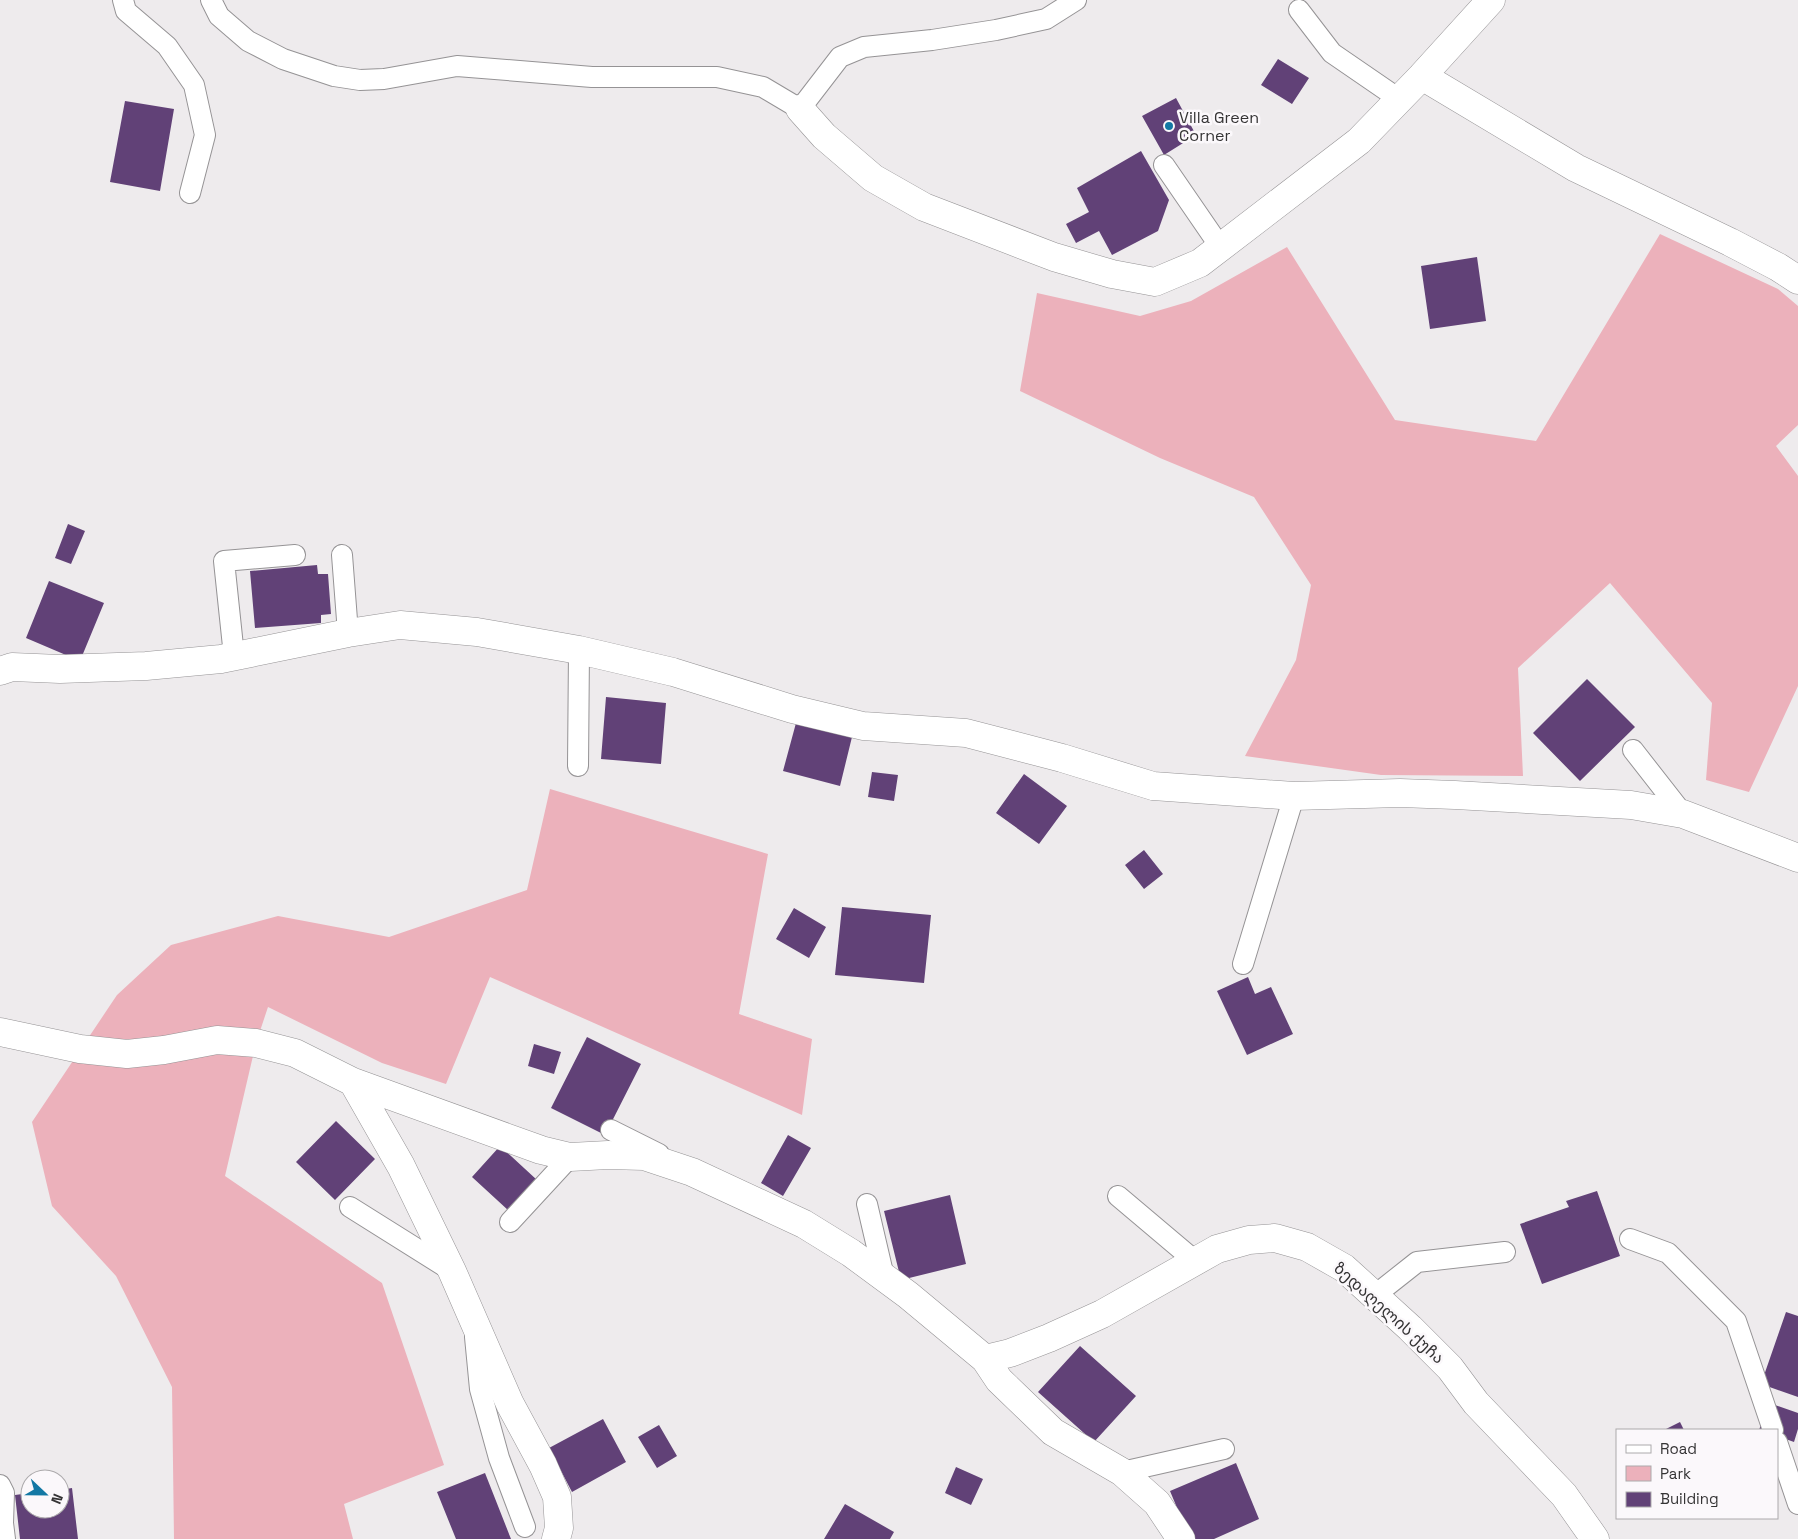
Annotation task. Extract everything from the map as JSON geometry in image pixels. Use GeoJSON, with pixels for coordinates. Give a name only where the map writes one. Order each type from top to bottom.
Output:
{"type":"FeatureCollection","features":[{"type":"Feature","properties":{"kind":"street"},"geometry":{"type":"LineString","coordinates":[[800,108],[824,136],[873,178],[924,208],[1054,256],[1112,274],[1155,282],[1200,263],[1360,141],[1491,0]]}},
{"type":"Feature","properties":{"kind":"street"},"geometry":{"type":"LineString","coordinates":[[1422,76],[1576,168],[1730,242],[1778,267],[1798,280]]}},
{"type":"Feature","properties":{"kind":"street"},"geometry":{"type":"LineString","coordinates":[[0,670],[12,667],[60,669],[146,666],[234,656],[348,633],[400,625],[477,632],[579,650],[673,672],[792,709],[863,726],[966,732],[1062,758],[1153,786],[1294,796],[1455,795],[1631,805],[1684,814],[1798,858]]}},
{"type":"Feature","properties":{"kind":"street"},"geometry":{"type":"LineString","coordinates":[[0,1032],[80,1049],[127,1054],[164,1050],[217,1040],[256,1043],[295,1053],[353,1082],[541,1150],[570,1157],[644,1156],[692,1172],[804,1224],[851,1253],[884,1277],[985,1359],[999,1380],[1053,1432],[1122,1472],[1157,1503],[1182,1539]]}},
{"type":"Feature","properties":{"kind":"street"},"geometry":{"type":"LineString","coordinates":[[353,1082],[401,1166],[452,1271],[510,1404],[543,1465],[557,1496],[559,1528],[556,1539]]}},
{"type":"Feature","properties":{"kind":"street","name":"ზედაღელის ქუჩა"},"geometry":{"type":"LineString","coordinates":[[985,1359],[1010,1353],[1084,1322],[1218,1249],[1249,1240],[1275,1238],[1307,1247],[1344,1268],[1410,1328],[1450,1368],[1476,1403],[1564,1496],[1595,1539]]}},
{"type":"Feature","properties":{"kind":"lane"},"geometry":{"type":"LineString","coordinates":[[123,0],[126,11],[167,46],[194,85],[205,135],[190,194]]}},
{"type":"Feature","properties":{"kind":"lane"},"geometry":{"type":"LineString","coordinates":[[211,0],[219,16],[248,41],[284,59],[334,76],[360,80],[384,79],[457,66],[592,77],[717,77],[763,87],[800,108],[840,57],[864,47],[932,40],[996,30],[1046,19],[1076,0]]}},
{"type":"Feature","properties":{"kind":"lane"},"geometry":{"type":"LineString","coordinates":[[1299,10],[1332,53],[1400,99]]}},
{"type":"Feature","properties":{"kind":"lane"},"geometry":{"type":"LineString","coordinates":[[1164,165],[1220,248]]}},
{"type":"Feature","properties":{"kind":"lane"},"geometry":{"type":"LineString","coordinates":[[234,656],[224,561],[295,554]]}},
{"type":"Feature","properties":{"kind":"lane"},"geometry":{"type":"LineString","coordinates":[[342,556],[348,633]]}},
{"type":"Feature","properties":{"kind":"lane"},"geometry":{"type":"LineString","coordinates":[[578,766],[579,650]]}},
{"type":"Feature","properties":{"kind":"lane"},"geometry":{"type":"LineString","coordinates":[[1633,750],[1684,814]]}},
{"type":"Feature","properties":{"kind":"lane"},"geometry":{"type":"LineString","coordinates":[[1244,964],[1294,796]]}},
{"type":"Feature","properties":{"kind":"lane"},"geometry":{"type":"LineString","coordinates":[[612,1130],[692,1172]]}},
{"type":"Feature","properties":{"kind":"lane"},"geometry":{"type":"LineString","coordinates":[[510,1222],[570,1157]]}},
{"type":"Feature","properties":{"kind":"lane"},"geometry":{"type":"LineString","coordinates":[[1118,1196],[1195,1261]]}},
{"type":"Feature","properties":{"kind":"lane"},"geometry":{"type":"LineString","coordinates":[[867,1204],[884,1277]]}},
{"type":"Feature","properties":{"kind":"lane"},"geometry":{"type":"LineString","coordinates":[[350,1207],[452,1271]]}},
{"type":"Feature","properties":{"kind":"lane"},"geometry":{"type":"LineString","coordinates":[[1630,1238],[1668,1253],[1736,1321],[1773,1429]]}},
{"type":"Feature","properties":{"kind":"lane"},"geometry":{"type":"LineString","coordinates":[[1374,1296],[1417,1262],[1505,1252]]}},
{"type":"Feature","properties":{"kind":"lane"},"geometry":{"type":"LineString","coordinates":[[474,1321],[480,1389],[499,1458],[525,1527]]}},
{"type":"Feature","properties":{"kind":"lane"},"geometry":{"type":"LineString","coordinates":[[1778,1445],[1798,1504]]}},
{"type":"Feature","properties":{"kind":"lane"},"geometry":{"type":"LineString","coordinates":[[1122,1472],[1224,1449]]}},
{"type":"Feature","properties":{"kind":"lane"},"geometry":{"type":"LineString","coordinates":[[0,1485],[4,1493],[3,1523],[5,1539]]}},
{"type":"Feature","properties":{"kind":"green space"},"geometry":{"type":"Polygon","coordinates":[[[1660,234],[1778,289],[1798,306],[1798,425],[1776,446],[1798,476],[1798,686],[1749,792],[1706,780],[1712,703],[1610,583],[1518,668],[1523,776],[1381,775],[1245,756],[1296,660],[1311,585],[1254,497],[1160,458],[1020,391],[1037,293],[1140,316],[1191,301],[1287,247],[1395,420],[1536,441],[1660,234]]]}},
{"type":"Feature","properties":{"kind":"green space"},"geometry":{"type":"Polygon","coordinates":[[[550,789],[768,854],[739,1014],[812,1039],[802,1115],[490,977],[446,1084],[382,1063],[268,1007],[256,1043],[225,1176],[382,1283],[444,1465],[344,1504],[353,1539],[174,1539],[172,1387],[116,1276],[52,1206],[32,1122],[117,995],[171,945],[278,916],[389,937],[527,890],[550,789]]]}},
{"type":"Feature","properties":{"kind":"building"},"geometry":{"type":"Polygon","coordinates":[[[1278,59],[1309,78],[1292,104],[1261,85],[1278,59]]]}},
{"type":"Feature","properties":{"kind":"building","name":"Villa Green Corner"},"geometry":{"type":"Polygon","coordinates":[[[1176,98],[1196,135],[1164,155],[1142,116],[1176,98]]]}},
{"type":"Feature","properties":{"kind":"building"},"geometry":{"type":"Polygon","coordinates":[[[125,101],[174,109],[160,191],[110,182],[125,101]]]}},
{"type":"Feature","properties":{"kind":"building"},"geometry":{"type":"Polygon","coordinates":[[[1141,151],[1169,200],[1158,231],[1112,255],[1099,231],[1076,243],[1066,224],[1089,212],[1077,188],[1141,151]]]}},
{"type":"Feature","properties":{"kind":"building"},"geometry":{"type":"Polygon","coordinates":[[[1477,257],[1486,321],[1430,329],[1421,266],[1477,257]]]}},
{"type":"Feature","properties":{"kind":"building"},"geometry":{"type":"Polygon","coordinates":[[[68,524],[85,531],[71,564],[55,558],[68,524]]]}},
{"type":"Feature","properties":{"kind":"building"},"geometry":{"type":"Polygon","coordinates":[[[317,565],[318,574],[328,574],[331,614],[321,615],[321,623],[255,628],[250,571],[317,565]]]}},
{"type":"Feature","properties":{"kind":"building"},"geometry":{"type":"Polygon","coordinates":[[[49,581],[104,603],[80,661],[26,638],[49,581]]]}},
{"type":"Feature","properties":{"kind":"building"},"geometry":{"type":"Polygon","coordinates":[[[1587,679],[1635,727],[1580,781],[1533,733],[1587,679]]]}},
{"type":"Feature","properties":{"kind":"building"},"geometry":{"type":"Polygon","coordinates":[[[606,697],[666,703],[661,764],[601,759],[606,697]]]}},
{"type":"Feature","properties":{"kind":"building"},"geometry":{"type":"Polygon","coordinates":[[[796,723],[852,737],[840,786],[783,771],[796,723]]]}},
{"type":"Feature","properties":{"kind":"building"},"geometry":{"type":"Polygon","coordinates":[[[872,772],[898,775],[894,801],[868,797],[872,772]]]}},
{"type":"Feature","properties":{"kind":"building"},"geometry":{"type":"Polygon","coordinates":[[[1024,774],[1067,806],[1039,844],[996,813],[1024,774]]]}},
{"type":"Feature","properties":{"kind":"building"},"geometry":{"type":"Polygon","coordinates":[[[1144,850],[1163,874],[1144,889],[1125,865],[1144,850]]]}},
{"type":"Feature","properties":{"kind":"building"},"geometry":{"type":"Polygon","coordinates":[[[842,907],[931,915],[924,983],[835,975],[842,907]]]}},
{"type":"Feature","properties":{"kind":"building"},"geometry":{"type":"Polygon","coordinates":[[[794,908],[826,927],[809,958],[776,939],[794,908]]]}},
{"type":"Feature","properties":{"kind":"building"},"geometry":{"type":"Polygon","coordinates":[[[1248,977],[1255,994],[1271,987],[1293,1034],[1247,1055],[1217,991],[1248,977]]]}},
{"type":"Feature","properties":{"kind":"building"},"geometry":{"type":"Polygon","coordinates":[[[587,1037],[641,1064],[605,1135],[551,1108],[587,1037]]]}},
{"type":"Feature","properties":{"kind":"building"},"geometry":{"type":"Polygon","coordinates":[[[534,1044],[561,1052],[554,1074],[528,1066],[534,1044]]]}},
{"type":"Feature","properties":{"kind":"building"},"geometry":{"type":"Polygon","coordinates":[[[336,1121],[375,1159],[335,1200],[296,1162],[336,1121]]]}},
{"type":"Feature","properties":{"kind":"building"},"geometry":{"type":"Polygon","coordinates":[[[788,1135],[811,1148],[783,1196],[761,1183],[788,1135]]]}},
{"type":"Feature","properties":{"kind":"building"},"geometry":{"type":"Polygon","coordinates":[[[500,1146],[537,1180],[509,1211],[472,1177],[500,1146]]]}},
{"type":"Feature","properties":{"kind":"building"},"geometry":{"type":"Polygon","coordinates":[[[1597,1191],[1620,1256],[1542,1284],[1520,1224],[1569,1207],[1566,1201],[1597,1191]]]}},
{"type":"Feature","properties":{"kind":"building"},"geometry":{"type":"Polygon","coordinates":[[[950,1195],[966,1264],[901,1280],[884,1211],[950,1195]]]}},
{"type":"Feature","properties":{"kind":"building"},"geometry":{"type":"Polygon","coordinates":[[[1786,1312],[1798,1316],[1798,1397],[1761,1384],[1786,1312]]]}},
{"type":"Feature","properties":{"kind":"building"},"geometry":{"type":"Polygon","coordinates":[[[1080,1346],[1136,1396],[1094,1442],[1038,1392],[1080,1346]]]}},
{"type":"Feature","properties":{"kind":"building"},"geometry":{"type":"Polygon","coordinates":[[[1769,1403],[1798,1413],[1798,1429],[1794,1442],[1778,1436],[1778,1429],[1759,1429],[1769,1403]]]}},
{"type":"Feature","properties":{"kind":"building"},"geometry":{"type":"Polygon","coordinates":[[[603,1419],[626,1462],[572,1492],[549,1448],[603,1419]]]}},
{"type":"Feature","properties":{"kind":"building"},"geometry":{"type":"Polygon","coordinates":[[[1680,1422],[1684,1429],[1666,1429],[1680,1422]]]}},
{"type":"Feature","properties":{"kind":"building"},"geometry":{"type":"Polygon","coordinates":[[[659,1425],[677,1456],[657,1468],[638,1437],[659,1425]]]}},
{"type":"Feature","properties":{"kind":"building"},"geometry":{"type":"Polygon","coordinates":[[[1236,1463],[1259,1519],[1214,1539],[1190,1539],[1170,1491],[1236,1463]]]}},
{"type":"Feature","properties":{"kind":"building"},"geometry":{"type":"Polygon","coordinates":[[[956,1467],[983,1479],[971,1505],[945,1493],[956,1467]]]}},
{"type":"Feature","properties":{"kind":"building"},"geometry":{"type":"Polygon","coordinates":[[[485,1473],[511,1539],[456,1539],[437,1492],[485,1473]]]}},
{"type":"Feature","properties":{"kind":"building"},"geometry":{"type":"Polygon","coordinates":[[[70,1488],[72,1488],[78,1539],[20,1539],[15,1495],[20,1494],[20,1519],[70,1519],[70,1488]]]}},
{"type":"Feature","properties":{"kind":"building"},"geometry":{"type":"Polygon","coordinates":[[[845,1504],[894,1532],[890,1539],[824,1539],[845,1504]]]}},
{"type":"Feature","properties":{"kind":"place","name":"Villa Green Corner"},"geometry":{"type":"Point","coordinates":[1169,126]}}]}
